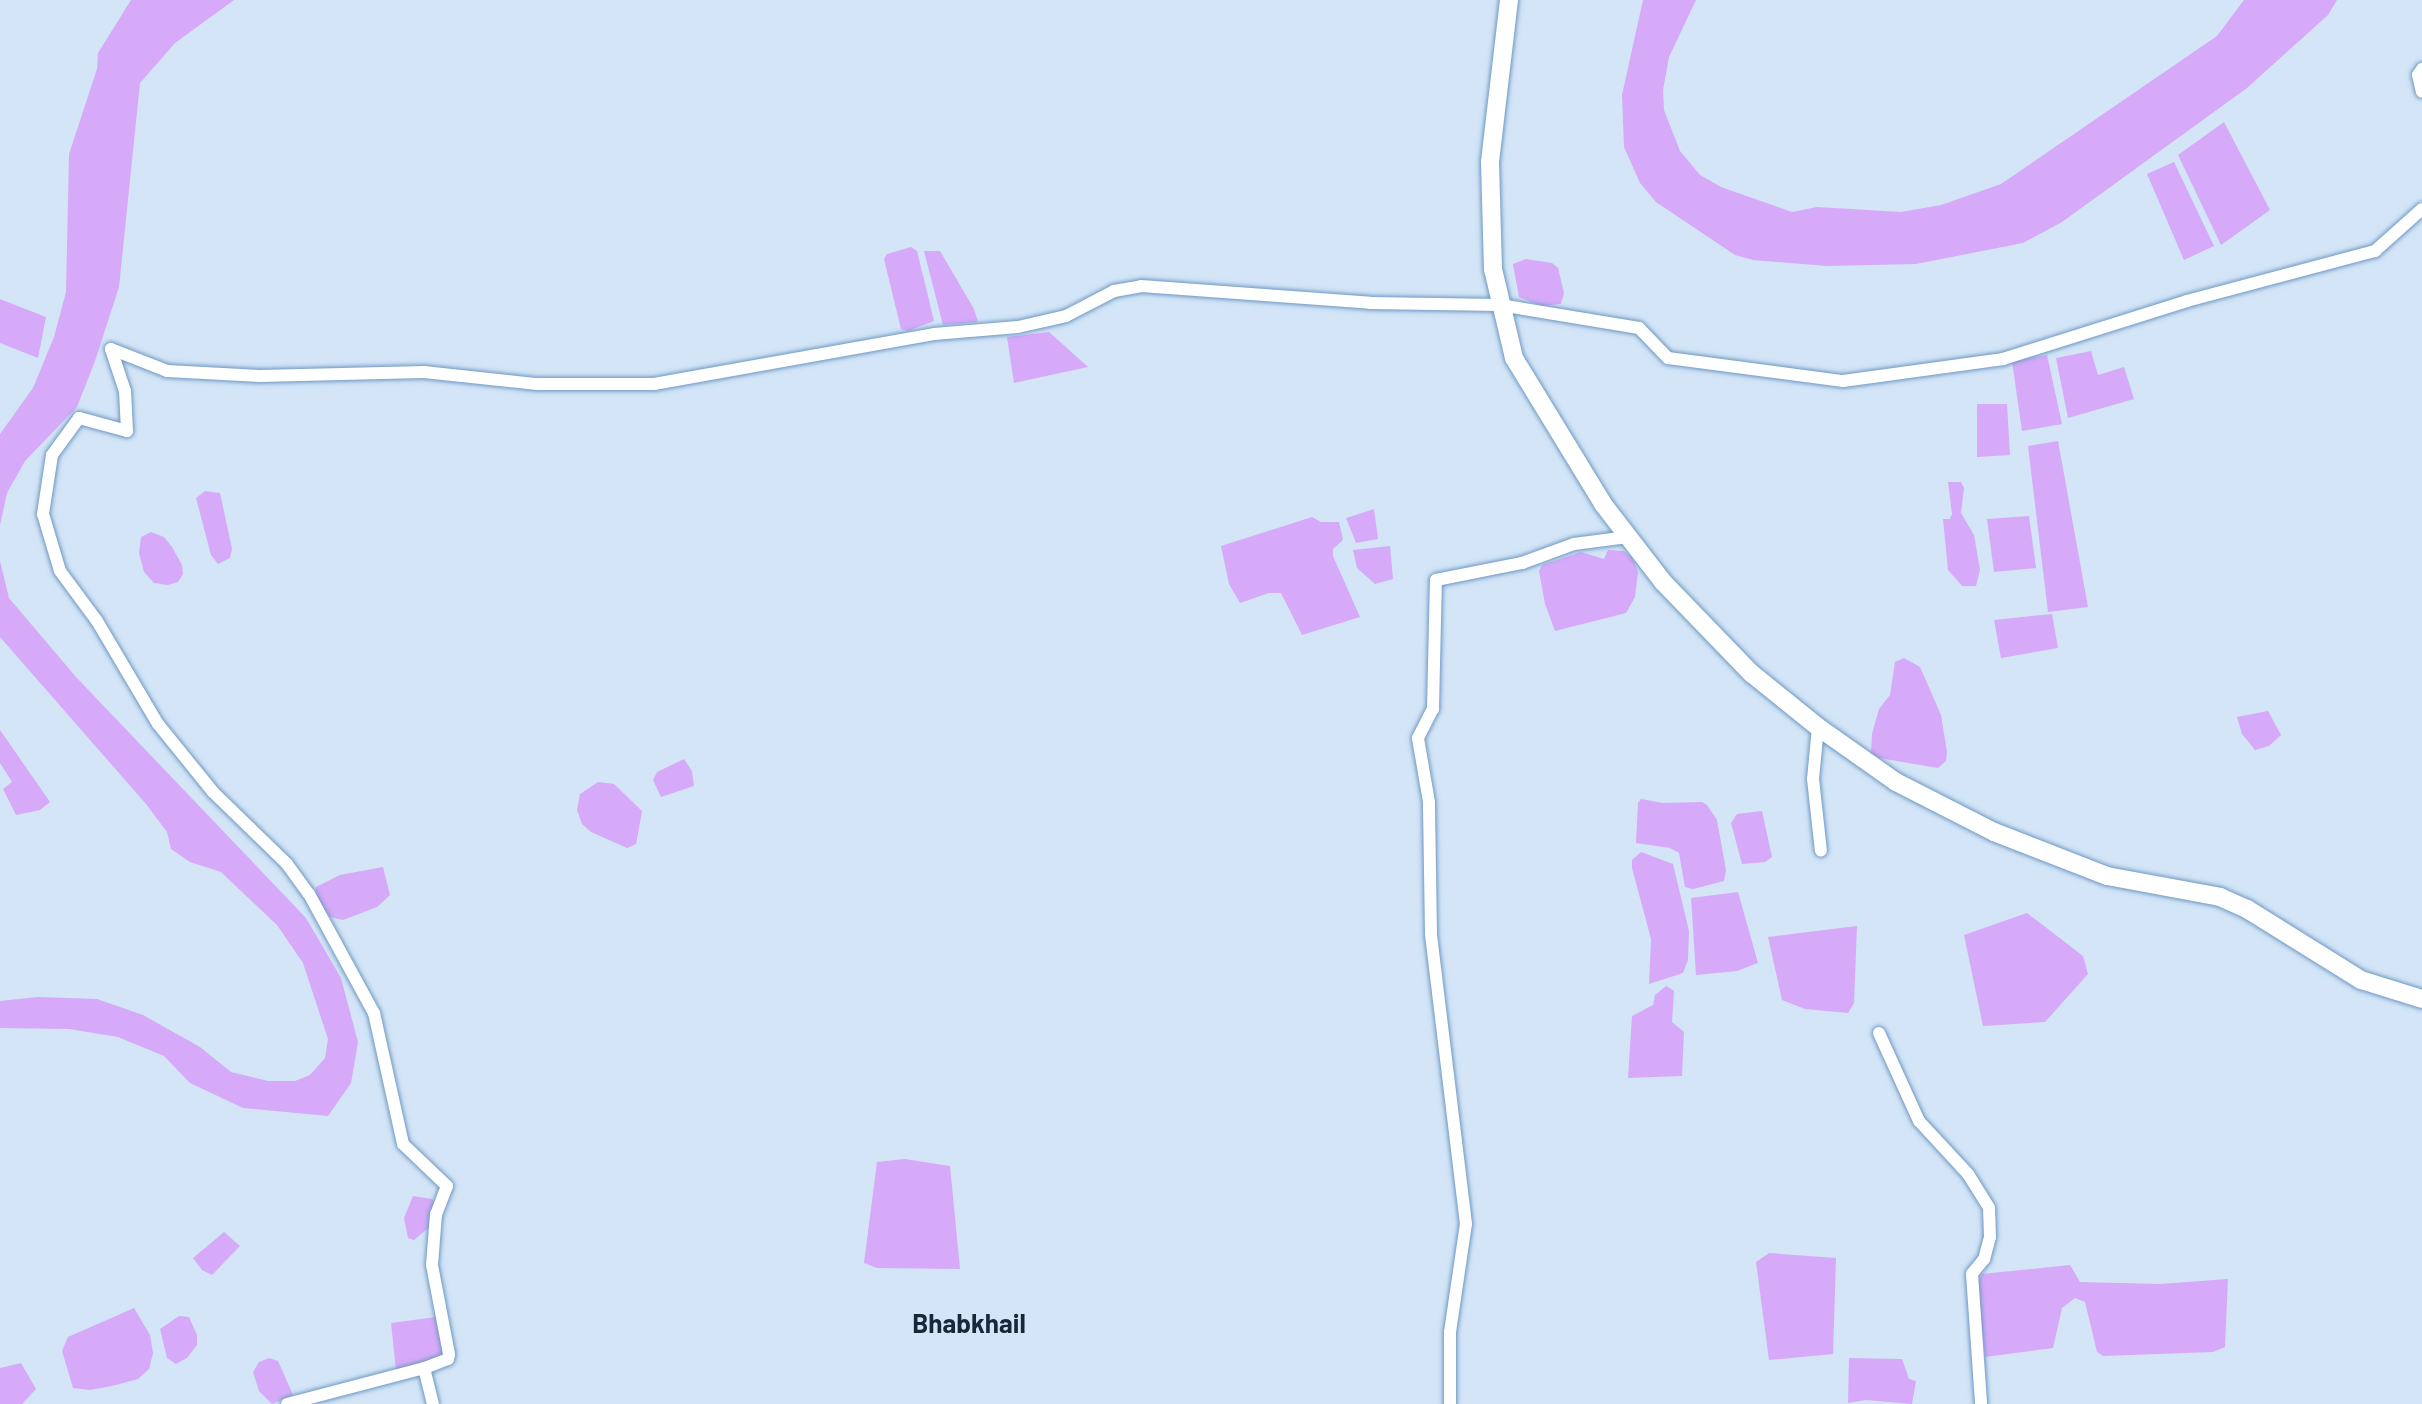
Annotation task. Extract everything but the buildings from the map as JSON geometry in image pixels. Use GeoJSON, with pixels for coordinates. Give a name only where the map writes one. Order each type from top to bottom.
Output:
{"type":"FeatureCollection","features":[{"type":"Feature","properties":{"kind":"street"},"geometry":{"type":"LineString","coordinates":[[1509,0],[1490,162],[1493,269],[1514,358],[1603,504],[1663,582],[1751,673],[1818,727],[1896,782],[1994,832],[2107,876],[2220,897],[2247,909],[2361,980],[2422,999]]}},
{"type":"Feature","properties":{"kind":"street"},"geometry":{"type":"LineString","coordinates":[[2422,69],[2418,75],[2422,92]]}},
{"type":"Feature","properties":{"kind":"street"},"geometry":{"type":"LineString","coordinates":[[287,1404],[448,1359],[432,1265],[436,1214],[447,1186],[403,1144],[374,1013],[309,894],[287,864],[213,792],[158,724],[97,621],[60,571],[43,514],[52,455],[79,418],[127,431],[125,391],[111,349],[167,371],[260,376],[424,372],[537,384],[654,384],[934,334],[1018,327],[1066,316],[1114,291],[1141,286],[1355,302],[1500,305],[1639,328],[1668,358],[1843,381],[2003,359],[2187,301],[2375,251],[2422,209]]}},
{"type":"Feature","properties":{"kind":"street"},"geometry":{"type":"LineString","coordinates":[[1450,1404],[1450,1332],[1466,1224],[1431,934],[1429,802],[1418,738],[1433,709],[1436,580],[1522,563],[1574,544],[1628,537]]}},
{"type":"Feature","properties":{"kind":"street"},"geometry":{"type":"LineString","coordinates":[[1818,727],[1813,779],[1821,851]]}},
{"type":"Feature","properties":{"kind":"street"},"geometry":{"type":"LineString","coordinates":[[1879,1033],[1919,1121],[1968,1174],[1989,1208],[1990,1237],[1984,1259],[1972,1274],[1981,1404]]}},
{"type":"Feature","properties":{"kind":"street"},"geometry":{"type":"LineString","coordinates":[[424,1368],[433,1404]]}},
{"type":"Feature","properties":{"kind":"shaded area"},"geometry":{"type":"Polygon","coordinates":[[[131,0],[234,0],[175,43],[140,83],[119,287],[77,407],[25,461],[7,493],[0,525],[0,434],[33,388],[54,337],[66,292],[69,154],[97,69],[98,53],[131,0]]]}},
{"type":"Feature","properties":{"kind":"shaded area"},"geometry":{"type":"Polygon","coordinates":[[[1643,0],[1696,0],[1669,57],[1663,90],[1664,110],[1680,151],[1700,175],[1721,187],[1792,212],[1817,207],[1901,212],[1941,205],[2001,184],[2217,36],[2244,0],[2337,0],[2328,15],[2247,88],[2062,222],[2023,243],[1916,264],[1827,266],[1753,260],[1735,255],[1656,202],[1640,183],[1624,147],[1622,95],[1643,0]]]}},
{"type":"Feature","properties":{"kind":"shaded area"},"geometry":{"type":"Polygon","coordinates":[[[2224,122],[2270,210],[2221,245],[2178,155],[2224,122]]]}},
{"type":"Feature","properties":{"kind":"shaded area"},"geometry":{"type":"Polygon","coordinates":[[[2174,162],[2214,246],[2184,260],[2147,174],[2174,162]]]}},
{"type":"Feature","properties":{"kind":"shaded area"},"geometry":{"type":"Polygon","coordinates":[[[911,247],[917,251],[934,321],[908,331],[901,329],[884,259],[887,254],[911,247]]]}},
{"type":"Feature","properties":{"kind":"shaded area"},"geometry":{"type":"Polygon","coordinates":[[[924,251],[940,251],[974,309],[978,322],[943,325],[924,251]]]}},
{"type":"Feature","properties":{"kind":"shaded area"},"geometry":{"type":"Polygon","coordinates":[[[1526,259],[1552,263],[1558,268],[1564,293],[1561,304],[1542,306],[1519,297],[1513,264],[1526,259]]]}},
{"type":"Feature","properties":{"kind":"shaded area"},"geometry":{"type":"Polygon","coordinates":[[[0,299],[46,317],[38,358],[0,343],[0,299]]]}},
{"type":"Feature","properties":{"kind":"shaded area"},"geometry":{"type":"Polygon","coordinates":[[[1049,332],[1088,367],[1014,383],[1007,337],[1049,332]]]}},
{"type":"Feature","properties":{"kind":"shaded area"},"geometry":{"type":"Polygon","coordinates":[[[2091,351],[2098,375],[2124,367],[2134,399],[2068,418],[2056,358],[2091,351]]]}},
{"type":"Feature","properties":{"kind":"shaded area"},"geometry":{"type":"Polygon","coordinates":[[[2047,355],[2062,424],[2022,431],[2012,361],[2047,355]]]}},
{"type":"Feature","properties":{"kind":"shaded area"},"geometry":{"type":"Polygon","coordinates":[[[1977,404],[2007,404],[2010,455],[1977,457],[1977,404]]]}},
{"type":"Feature","properties":{"kind":"shaded area"},"geometry":{"type":"Polygon","coordinates":[[[2058,441],[2088,607],[2048,612],[2028,446],[2058,441]]]}},
{"type":"Feature","properties":{"kind":"shaded area"},"geometry":{"type":"Polygon","coordinates":[[[1948,482],[1961,482],[1964,488],[1961,513],[1974,535],[1980,570],[1976,586],[1962,586],[1948,570],[1943,519],[1950,519],[1952,514],[1948,482]]]}},
{"type":"Feature","properties":{"kind":"shaded area"},"geometry":{"type":"Polygon","coordinates":[[[205,491],[220,493],[232,549],[230,558],[218,564],[211,555],[196,498],[205,491]]]}},
{"type":"Feature","properties":{"kind":"shaded area"},"geometry":{"type":"Polygon","coordinates":[[[1374,509],[1378,539],[1356,543],[1346,518],[1374,509]]]}},
{"type":"Feature","properties":{"kind":"shaded area"},"geometry":{"type":"Polygon","coordinates":[[[2029,516],[2036,568],[1994,572],[1987,519],[2029,516]]]}},
{"type":"Feature","properties":{"kind":"shaded area"},"geometry":{"type":"Polygon","coordinates":[[[1312,517],[1321,522],[1339,522],[1343,540],[1333,549],[1333,556],[1360,617],[1302,635],[1281,593],[1269,593],[1240,603],[1229,584],[1221,546],[1312,517]]]}},
{"type":"Feature","properties":{"kind":"shaded area"},"geometry":{"type":"Polygon","coordinates":[[[151,532],[164,537],[182,565],[183,574],[178,582],[168,585],[154,583],[144,572],[139,553],[141,537],[151,532]]]}},
{"type":"Feature","properties":{"kind":"shaded area"},"geometry":{"type":"Polygon","coordinates":[[[1390,546],[1393,579],[1375,584],[1357,568],[1353,550],[1390,546]]]}},
{"type":"Feature","properties":{"kind":"shaded area"},"geometry":{"type":"Polygon","coordinates":[[[1608,550],[1624,551],[1633,559],[1638,572],[1635,597],[1626,613],[1555,631],[1545,604],[1539,571],[1542,565],[1581,552],[1604,559],[1608,550]]]}},
{"type":"Feature","properties":{"kind":"shaded area"},"geometry":{"type":"Polygon","coordinates":[[[0,561],[9,598],[76,677],[306,918],[341,978],[358,1042],[351,1083],[328,1116],[243,1108],[190,1083],[164,1056],[118,1037],[69,1029],[0,1028],[0,1001],[38,997],[97,999],[143,1015],[200,1047],[231,1072],[268,1081],[295,1081],[310,1075],[325,1058],[328,1039],[303,963],[277,925],[221,872],[190,862],[171,849],[167,832],[146,804],[0,637],[0,561]]]}},
{"type":"Feature","properties":{"kind":"shaded area"},"geometry":{"type":"Polygon","coordinates":[[[2052,614],[2058,648],[2001,658],[1994,620],[2052,614]]]}},
{"type":"Feature","properties":{"kind":"shaded area"},"geometry":{"type":"Polygon","coordinates":[[[1904,658],[1920,667],[1941,715],[1947,752],[1946,761],[1938,768],[1871,754],[1872,734],[1879,709],[1890,695],[1895,662],[1904,658]]]}},
{"type":"Feature","properties":{"kind":"shaded area"},"geometry":{"type":"Polygon","coordinates":[[[2268,711],[2281,735],[2269,746],[2255,750],[2242,734],[2237,717],[2268,711]]]}},
{"type":"Feature","properties":{"kind":"shaded area"},"geometry":{"type":"Polygon","coordinates":[[[0,730],[50,802],[40,810],[16,815],[3,789],[12,782],[0,763],[0,730]]]}},
{"type":"Feature","properties":{"kind":"shaded area"},"geometry":{"type":"Polygon","coordinates":[[[684,759],[692,771],[694,786],[661,797],[653,780],[657,772],[684,759]]]}},
{"type":"Feature","properties":{"kind":"shaded area"},"geometry":{"type":"Polygon","coordinates":[[[598,782],[614,784],[642,811],[636,844],[627,848],[591,832],[582,824],[577,810],[580,794],[598,782]]]}},
{"type":"Feature","properties":{"kind":"shaded area"},"geometry":{"type":"Polygon","coordinates":[[[1641,799],[1663,803],[1702,802],[1707,805],[1717,820],[1726,870],[1724,881],[1693,889],[1685,887],[1679,853],[1670,848],[1636,843],[1638,803],[1641,799]]]}},
{"type":"Feature","properties":{"kind":"shaded area"},"geometry":{"type":"Polygon","coordinates":[[[1762,811],[1772,857],[1765,862],[1742,864],[1731,823],[1737,814],[1762,811]]]}},
{"type":"Feature","properties":{"kind":"shaded area"},"geometry":{"type":"Polygon","coordinates":[[[1641,852],[1673,864],[1689,931],[1688,960],[1683,973],[1649,984],[1651,939],[1632,868],[1632,860],[1641,852]]]}},
{"type":"Feature","properties":{"kind":"shaded area"},"geometry":{"type":"Polygon","coordinates":[[[383,867],[390,895],[377,907],[343,920],[330,917],[315,898],[316,887],[340,875],[383,867]]]}},
{"type":"Feature","properties":{"kind":"shaded area"},"geometry":{"type":"Polygon","coordinates":[[[1738,892],[1758,963],[1737,971],[1696,975],[1691,898],[1738,892]]]}},
{"type":"Feature","properties":{"kind":"shaded area"},"geometry":{"type":"Polygon","coordinates":[[[2027,913],[2083,956],[2088,974],[2045,1022],[1983,1026],[1964,935],[2027,913]]]}},
{"type":"Feature","properties":{"kind":"shaded area"},"geometry":{"type":"Polygon","coordinates":[[[1857,926],[1854,1003],[1848,1013],[1805,1009],[1782,1000],[1768,937],[1857,926]]]}},
{"type":"Feature","properties":{"kind":"shaded area"},"geometry":{"type":"Polygon","coordinates":[[[1666,986],[1674,991],[1672,1022],[1684,1032],[1682,1076],[1628,1078],[1632,1016],[1653,1005],[1655,995],[1666,986]]]}},
{"type":"Feature","properties":{"kind":"shaded area"},"geometry":{"type":"Polygon","coordinates":[[[905,1159],[950,1166],[960,1269],[877,1268],[864,1263],[877,1162],[905,1159]]]}},
{"type":"Feature","properties":{"kind":"shaded area"},"geometry":{"type":"Polygon","coordinates":[[[413,1196],[432,1199],[436,1205],[432,1225],[414,1240],[408,1238],[404,1218],[413,1196]]]}},
{"type":"Feature","properties":{"kind":"shaded area"},"geometry":{"type":"Polygon","coordinates":[[[224,1232],[240,1246],[212,1275],[202,1270],[193,1258],[224,1232]]]}},
{"type":"Feature","properties":{"kind":"shaded area"},"geometry":{"type":"Polygon","coordinates":[[[1769,1253],[1836,1258],[1833,1354],[1769,1360],[1756,1262],[1769,1253]]]}},
{"type":"Feature","properties":{"kind":"shaded area"},"geometry":{"type":"Polygon","coordinates":[[[2070,1265],[2080,1282],[2160,1284],[2228,1279],[2225,1347],[2213,1352],[2103,1356],[2097,1352],[2085,1302],[2075,1298],[2062,1308],[2053,1348],[1985,1357],[1977,1284],[1982,1274],[2070,1265]]]}},
{"type":"Feature","properties":{"kind":"shaded area"},"geometry":{"type":"Polygon","coordinates":[[[134,1308],[150,1335],[153,1353],[149,1369],[138,1379],[112,1386],[90,1390],[73,1388],[62,1351],[68,1337],[134,1308]]]}},
{"type":"Feature","properties":{"kind":"shaded area"},"geometry":{"type":"Polygon","coordinates":[[[179,1316],[189,1317],[197,1335],[197,1345],[187,1358],[176,1364],[167,1358],[160,1329],[179,1316]]]}},
{"type":"Feature","properties":{"kind":"shaded area"},"geometry":{"type":"Polygon","coordinates":[[[436,1317],[447,1357],[396,1370],[391,1323],[436,1317]]]}},
{"type":"Feature","properties":{"kind":"shaded area"},"geometry":{"type":"Polygon","coordinates":[[[269,1358],[278,1361],[293,1395],[272,1404],[259,1391],[253,1372],[259,1362],[269,1358]]]}},
{"type":"Feature","properties":{"kind":"shaded area"},"geometry":{"type":"Polygon","coordinates":[[[1849,1358],[1902,1359],[1909,1379],[1916,1381],[1912,1404],[1866,1400],[1848,1403],[1849,1358]]]}},
{"type":"Feature","properties":{"kind":"shaded area"},"geometry":{"type":"Polygon","coordinates":[[[21,1363],[36,1389],[22,1404],[0,1404],[0,1368],[21,1363]]]}},
{"type":"Feature","properties":{"kind":"district","name":"Bhabkhail"},"geometry":{"type":"Point","coordinates":[969,1323]}}]}
